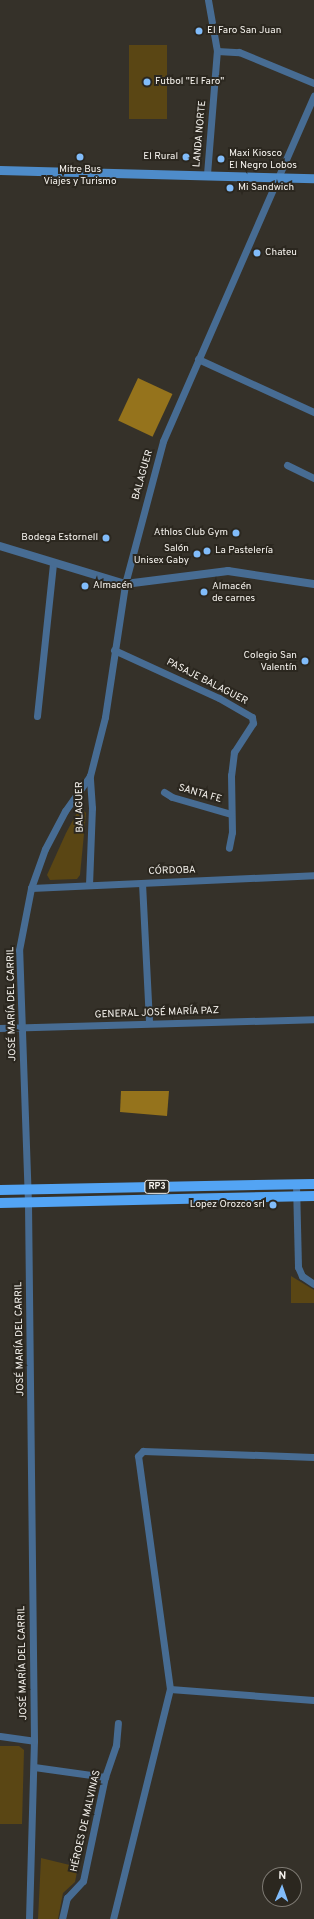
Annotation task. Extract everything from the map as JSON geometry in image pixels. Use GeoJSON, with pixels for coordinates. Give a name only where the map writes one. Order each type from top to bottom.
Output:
{"type":"FeatureCollection","features":[{"type":"Feature","properties":{"kind":"main road"},"geometry":{"type":"LineString","coordinates":[[0,170],[207,174],[314,178]]}},
{"type":"Feature","properties":{"kind":"main road","name":"RP3"},"geometry":{"type":"LineString","coordinates":[[0,1190],[314,1184]]}},
{"type":"Feature","properties":{"kind":"main road","name":"RP3"},"geometry":{"type":"LineString","coordinates":[[0,1203],[314,1196]]}},
{"type":"Feature","properties":{"kind":"street","name":"LANDA NORTE"},"geometry":{"type":"LineString","coordinates":[[207,174],[217,51],[208,0]]}},
{"type":"Feature","properties":{"kind":"street"},"geometry":{"type":"LineString","coordinates":[[217,51],[239,52],[314,83]]}},
{"type":"Feature","properties":{"kind":"street","name":"BALAGUER"},"geometry":{"type":"LineString","coordinates":[[89,885],[92,808],[90,776],[105,718],[125,584],[163,442],[277,177],[314,96]]}},
{"type":"Feature","properties":{"kind":"street"},"geometry":{"type":"LineString","coordinates":[[198,359],[314,412]]}},
{"type":"Feature","properties":{"kind":"street"},"geometry":{"type":"LineString","coordinates":[[287,465],[314,478]]}},
{"type":"Feature","properties":{"kind":"street"},"geometry":{"type":"LineString","coordinates":[[0,546],[125,584],[228,571],[314,584]]}},
{"type":"Feature","properties":{"kind":"street"},"geometry":{"type":"LineString","coordinates":[[37,716],[53,563]]}},
{"type":"Feature","properties":{"kind":"street","name":"PASAJE BALAGUER"},"geometry":{"type":"LineString","coordinates":[[114,650],[219,698],[252,717],[253,723],[234,752],[231,814],[232,832],[230,848]]}},
{"type":"Feature","properties":{"kind":"street","name":"JOSÉ MARÍA DEL CARRIL"},"geometry":{"type":"LineString","coordinates":[[29,1919],[34,1740],[28,1203],[19,950],[31,888],[45,849],[65,811],[90,776]]}},
{"type":"Feature","properties":{"kind":"street","name":"SANTA FE"},"geometry":{"type":"LineString","coordinates":[[164,792],[172,797],[231,814]]}},
{"type":"Feature","properties":{"kind":"street","name":"CÓRDOBA"},"geometry":{"type":"LineString","coordinates":[[31,888],[314,875]]}},
{"type":"Feature","properties":{"kind":"street"},"geometry":{"type":"LineString","coordinates":[[142,883],[150,1022]]}},
{"type":"Feature","properties":{"kind":"street","name":"GENERAL JOSÉ MARÍA PAZ"},"geometry":{"type":"LineString","coordinates":[[0,1028],[150,1022],[314,1019]]}},
{"type":"Feature","properties":{"kind":"street"},"geometry":{"type":"LineString","coordinates":[[296,1184],[298,1267],[302,1276],[314,1284]]}},
{"type":"Feature","properties":{"kind":"street"},"geometry":{"type":"LineString","coordinates":[[113,1919],[170,1689],[138,1456],[143,1450],[314,1456]]}},
{"type":"Feature","properties":{"kind":"street"},"geometry":{"type":"LineString","coordinates":[[170,1689],[314,1700]]}},
{"type":"Feature","properties":{"kind":"street","name":"HÉROES DE MALVINAS"},"geometry":{"type":"LineString","coordinates":[[62,1919],[67,1898],[83,1881],[105,1777],[116,1745],[118,1723]]}},
{"type":"Feature","properties":{"kind":"street"},"geometry":{"type":"LineString","coordinates":[[0,1736],[34,1740]]}},
{"type":"Feature","properties":{"kind":"street"},"geometry":{"type":"LineString","coordinates":[[34,1767],[105,1777]]}},
{"type":"Feature","properties":{"kind":"shaded area","name":"Futbol \"El Faro\""},"geometry":{"type":"Polygon","coordinates":[[[129,45],[167,45],[167,119],[129,119],[129,45]]]}},
{"type":"Feature","properties":{"kind":"shaded area"},"geometry":{"type":"Polygon","coordinates":[[[138,378],[172,394],[153,437],[118,421],[138,378]]]}},
{"type":"Feature","properties":{"kind":"shaded area"},"geometry":{"type":"Polygon","coordinates":[[[83,810],[86,813],[80,875],[77,879],[50,880],[47,875],[66,833],[78,811],[83,810]]]}},
{"type":"Feature","properties":{"kind":"shaded area"},"geometry":{"type":"Polygon","coordinates":[[[121,1091],[169,1091],[167,1116],[120,1112],[121,1091]]]}},
{"type":"Feature","properties":{"kind":"shaded area"},"geometry":{"type":"Polygon","coordinates":[[[291,1276],[314,1290],[314,1303],[291,1303],[291,1276]]]}},
{"type":"Feature","properties":{"kind":"shaded area"},"geometry":{"type":"Polygon","coordinates":[[[0,1746],[19,1746],[24,1750],[22,1824],[0,1824],[0,1746]]]}},
{"type":"Feature","properties":{"kind":"shaded area"},"geometry":{"type":"Polygon","coordinates":[[[41,1858],[78,1867],[75,1882],[63,1893],[58,1919],[38,1919],[41,1858]]]}},
{"type":"Feature","properties":{"kind":"place","name":"El Faro San Juan"},"geometry":{"type":"Point","coordinates":[199,31]}},
{"type":"Feature","properties":{"kind":"place","name":"Futbol \"El Faro\""},"geometry":{"type":"Point","coordinates":[147,82]}},
{"type":"Feature","properties":{"kind":"place","name":"Mitre Bus Viajes y Turismo"},"geometry":{"type":"Point","coordinates":[80,157]}},
{"type":"Feature","properties":{"kind":"place","name":"El Rural"},"geometry":{"type":"Point","coordinates":[186,157]}},
{"type":"Feature","properties":{"kind":"place","name":"Maxi Kiosco El Negro Lobos"},"geometry":{"type":"Point","coordinates":[221,159]}},
{"type":"Feature","properties":{"kind":"place","name":"Mi Sandwich"},"geometry":{"type":"Point","coordinates":[230,188]}},
{"type":"Feature","properties":{"kind":"place","name":"Chateu"},"geometry":{"type":"Point","coordinates":[257,253]}},
{"type":"Feature","properties":{"kind":"place","name":"Athlos Club Gym"},"geometry":{"type":"Point","coordinates":[236,533]}},
{"type":"Feature","properties":{"kind":"place","name":"Bodega Estornell"},"geometry":{"type":"Point","coordinates":[106,538]}},
{"type":"Feature","properties":{"kind":"place","name":"La Pastelería"},"geometry":{"type":"Point","coordinates":[207,551]}},
{"type":"Feature","properties":{"kind":"place","name":"Salón Unisex Gaby"},"geometry":{"type":"Point","coordinates":[197,554]}},
{"type":"Feature","properties":{"kind":"place","name":"Almacén"},"geometry":{"type":"Point","coordinates":[85,586]}},
{"type":"Feature","properties":{"kind":"place","name":"Almacén de carnes"},"geometry":{"type":"Point","coordinates":[204,592]}},
{"type":"Feature","properties":{"kind":"place","name":"Colegio San Valentín"},"geometry":{"type":"Point","coordinates":[305,661]}},
{"type":"Feature","properties":{"kind":"place","name":"Lopez Orozco srl"},"geometry":{"type":"Point","coordinates":[273,1205]}}]}
